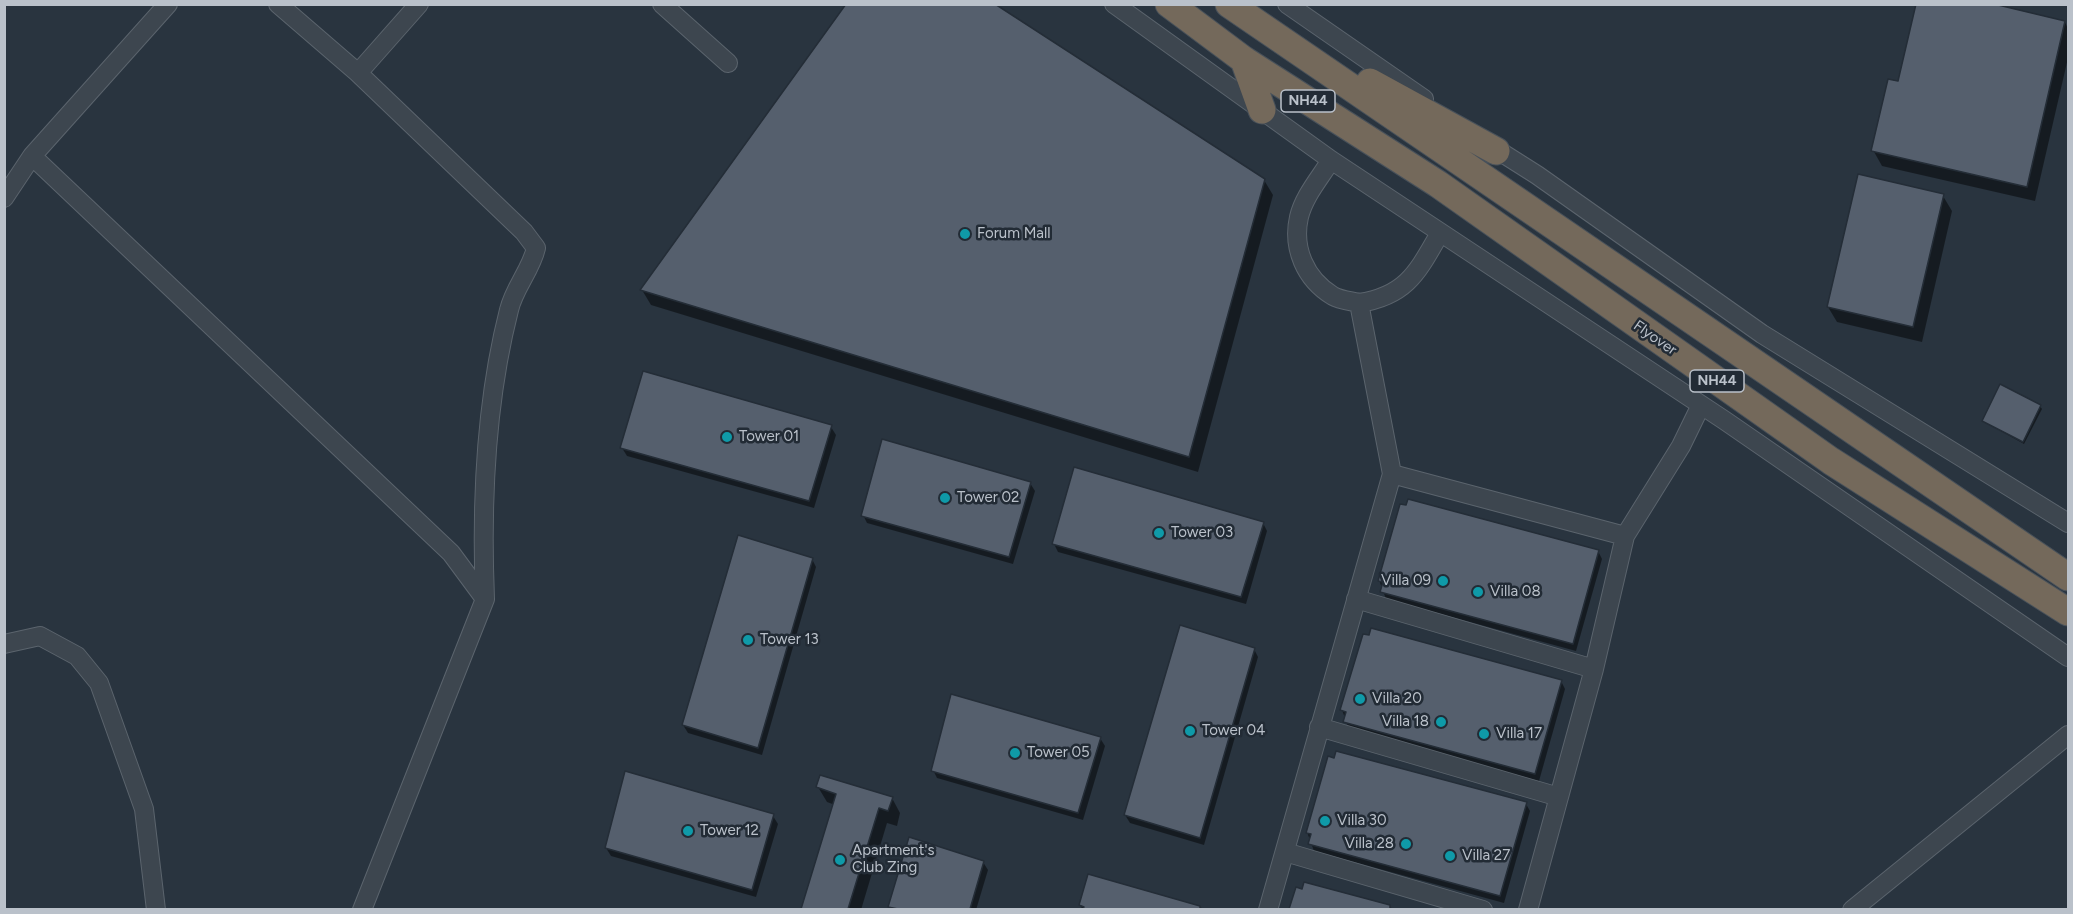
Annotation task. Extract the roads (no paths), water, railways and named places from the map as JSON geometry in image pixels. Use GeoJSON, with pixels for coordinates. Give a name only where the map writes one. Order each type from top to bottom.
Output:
{"type":"FeatureCollection","features":[{"type":"Feature","properties":{"kind":"highway","name":"NH44"},"geometry":{"type":"LineString","coordinates":[[1169,4],[1244,60]]}},
{"type":"Feature","properties":{"kind":"highway","name":"NH44"},"geometry":{"type":"LineString","coordinates":[[1229,4],[2068,577]]}},
{"type":"Feature","properties":{"kind":"highway"},"geometry":{"type":"LineString","coordinates":[[1244,60],[1262,110]]}},
{"type":"Feature","properties":{"kind":"highway","name":"Flyover"},"geometry":{"type":"LineString","coordinates":[[1244,60],[1438,184],[1831,461],[2068,612]]}},
{"type":"Feature","properties":{"kind":"highway"},"geometry":{"type":"LineString","coordinates":[[1313,61],[1338,66],[1496,151]]}},
{"type":"Feature","properties":{"kind":"street"},"geometry":{"type":"LineString","coordinates":[[4,198],[32,156],[168,4]]}},
{"type":"Feature","properties":{"kind":"street"},"geometry":{"type":"LineString","coordinates":[[278,4],[358,73],[524,232],[536,248],[509,308],[495,382],[486,472],[485,599],[362,909]]}},
{"type":"Feature","properties":{"kind":"street"},"geometry":{"type":"LineString","coordinates":[[358,73],[419,4]]}},
{"type":"Feature","properties":{"kind":"street"},"geometry":{"type":"LineString","coordinates":[[662,4],[728,63]]}},
{"type":"Feature","properties":{"kind":"street"},"geometry":{"type":"LineString","coordinates":[[1114,4],[1331,160],[1701,405],[2068,657]]}},
{"type":"Feature","properties":{"kind":"street"},"geometry":{"type":"LineString","coordinates":[[1287,4],[1762,334],[2068,523]]}},
{"type":"Feature","properties":{"kind":"street"},"geometry":{"type":"LineString","coordinates":[[32,156],[451,553],[485,599]]}},
{"type":"Feature","properties":{"kind":"street"},"geometry":{"type":"LineString","coordinates":[[1331,160],[1306,200],[1299,216],[1296,243],[1304,265],[1316,283],[1334,297],[1359,303],[1386,296],[1409,283],[1440,233]]}},
{"type":"Feature","properties":{"kind":"street"},"geometry":{"type":"LineString","coordinates":[[1268,909],[1392,474],[1359,303]]}},
{"type":"Feature","properties":{"kind":"street"},"geometry":{"type":"LineString","coordinates":[[1528,909],[1594,669],[1624,536],[1681,446],[1701,405]]}},
{"type":"Feature","properties":{"kind":"street"},"geometry":{"type":"LineString","coordinates":[[1392,474],[1624,536]]}},
{"type":"Feature","properties":{"kind":"street"},"geometry":{"type":"LineString","coordinates":[[1356,598],[1594,669]]}},
{"type":"Feature","properties":{"kind":"street"},"geometry":{"type":"LineString","coordinates":[[4,644],[40,636],[77,656],[99,682],[144,809],[156,909]]}},
{"type":"Feature","properties":{"kind":"street"},"geometry":{"type":"LineString","coordinates":[[1319,727],[1559,797]]}},
{"type":"Feature","properties":{"kind":"street"},"geometry":{"type":"LineString","coordinates":[[1852,909],[2068,735]]}},
{"type":"Feature","properties":{"kind":"street"},"geometry":{"type":"LineString","coordinates":[[1285,852],[1483,909]]}},
{"type":"Feature","properties":{"kind":"place","name":"Forum Mall"},"geometry":{"type":"Point","coordinates":[965,234]}},
{"type":"Feature","properties":{"kind":"place","name":"Tower 01"},"geometry":{"type":"Point","coordinates":[727,437]}},
{"type":"Feature","properties":{"kind":"place","name":"Tower 02"},"geometry":{"type":"Point","coordinates":[945,498]}},
{"type":"Feature","properties":{"kind":"place","name":"Tower 03"},"geometry":{"type":"Point","coordinates":[1159,533]}},
{"type":"Feature","properties":{"kind":"place","name":"Villa 09"},"geometry":{"type":"Point","coordinates":[1443,581]}},
{"type":"Feature","properties":{"kind":"place","name":"Villa 08"},"geometry":{"type":"Point","coordinates":[1478,592]}},
{"type":"Feature","properties":{"kind":"place","name":"Tower 13"},"geometry":{"type":"Point","coordinates":[748,640]}},
{"type":"Feature","properties":{"kind":"place","name":"Villa 20"},"geometry":{"type":"Point","coordinates":[1360,699]}},
{"type":"Feature","properties":{"kind":"place","name":"Villa 18"},"geometry":{"type":"Point","coordinates":[1441,722]}},
{"type":"Feature","properties":{"kind":"place","name":"Tower 04"},"geometry":{"type":"Point","coordinates":[1190,731]}},
{"type":"Feature","properties":{"kind":"place","name":"Villa 17"},"geometry":{"type":"Point","coordinates":[1484,734]}},
{"type":"Feature","properties":{"kind":"place","name":"Tower 05"},"geometry":{"type":"Point","coordinates":[1015,753]}},
{"type":"Feature","properties":{"kind":"place","name":"Villa 30"},"geometry":{"type":"Point","coordinates":[1325,821]}},
{"type":"Feature","properties":{"kind":"place","name":"Tower 12"},"geometry":{"type":"Point","coordinates":[688,831]}},
{"type":"Feature","properties":{"kind":"place","name":"Villa 28"},"geometry":{"type":"Point","coordinates":[1406,844]}},
{"type":"Feature","properties":{"kind":"place","name":"Villa 27"},"geometry":{"type":"Point","coordinates":[1450,856]}},
{"type":"Feature","properties":{"kind":"place","name":"Apartment's Club Zing"},"geometry":{"type":"Point","coordinates":[840,860]}}]}
